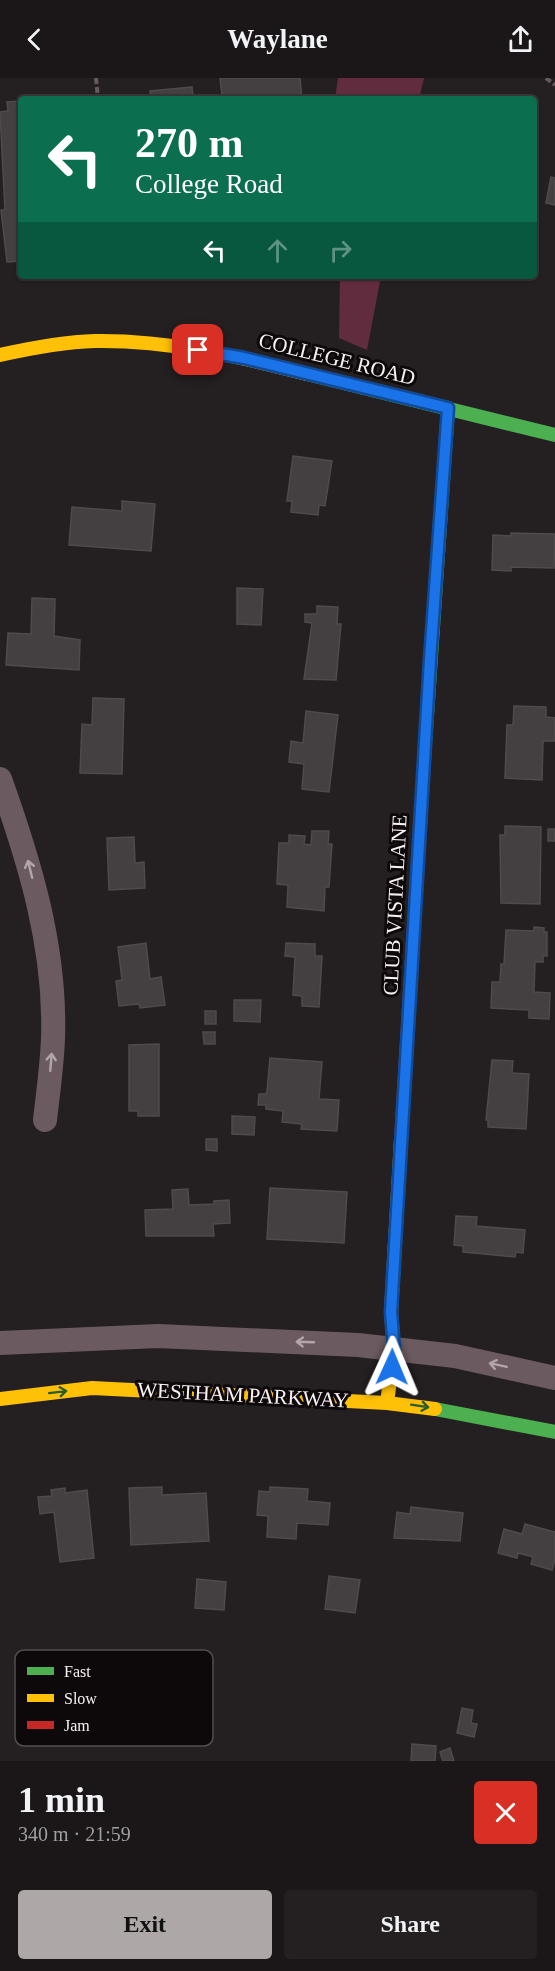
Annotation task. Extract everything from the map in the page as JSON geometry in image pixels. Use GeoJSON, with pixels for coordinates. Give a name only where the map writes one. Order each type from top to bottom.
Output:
{"type":"FeatureCollection","features":[{"type":"Feature","properties":{"kind":"street","name":"COLLEGE ROAD"},"geometry":{"type":"LineString","coordinates":[[0,355],[37,347],[95,340],[185,347],[244,358],[555,435]]}},
{"type":"Feature","properties":{"kind":"street","name":"CLUB VISTA LANE"},"geometry":{"type":"LineString","coordinates":[[387,1403],[394,1349],[391,1312],[430,660],[448,408]]}},
{"type":"Feature","properties":{"kind":"street"},"geometry":{"type":"LineString","coordinates":[[0,779],[25,849],[47,945],[53,1039],[45,1120]]}},
{"type":"Feature","properties":{"kind":"street"},"geometry":{"type":"LineString","coordinates":[[0,1342],[158,1336],[394,1349],[455,1356],[555,1378]]}},
{"type":"Feature","properties":{"kind":"street","name":"WESTHAM PARKWAY"},"geometry":{"type":"LineString","coordinates":[[0,1399],[92,1388],[387,1403],[439,1409],[555,1432]]}},
{"type":"Feature","properties":{"kind":"path"},"geometry":{"type":"LineString","coordinates":[[96,78],[98,96]]}},
{"type":"Feature","properties":{"kind":"path"},"geometry":{"type":"LineString","coordinates":[[546,78],[555,85]]}},
{"type":"Feature","properties":{"kind":"shaded area"},"geometry":{"type":"Polygon","coordinates":[[[338,78],[424,78],[420,96],[335,96],[338,78]]]}},
{"type":"Feature","properties":{"kind":"shaded area"},"geometry":{"type":"Polygon","coordinates":[[[340,279],[380,279],[367,350],[339,338],[340,279]]]}},
{"type":"Feature","properties":{"kind":"building"},"geometry":{"type":"Polygon","coordinates":[[[220,78],[300,78],[302,96],[208,96],[222,95],[220,78]]]}},
{"type":"Feature","properties":{"kind":"building"},"geometry":{"type":"Polygon","coordinates":[[[192,87],[193,96],[151,96],[150,91],[192,87]]]}},
{"type":"Feature","properties":{"kind":"building"},"geometry":{"type":"Polygon","coordinates":[[[18,101],[18,261],[7,262],[1,210],[5,210],[0,112],[8,111],[7,102],[18,101]]]}},
{"type":"Feature","properties":{"kind":"building"},"geometry":{"type":"Polygon","coordinates":[[[551,177],[555,178],[555,205],[546,203],[551,177]]]}},
{"type":"Feature","properties":{"kind":"building"},"geometry":{"type":"Polygon","coordinates":[[[293,456],[332,461],[325,506],[319,505],[318,515],[291,512],[292,501],[287,501],[293,456]]]}},
{"type":"Feature","properties":{"kind":"building"},"geometry":{"type":"Polygon","coordinates":[[[122,501],[155,504],[151,551],[69,545],[72,507],[122,511],[122,501]]]}},
{"type":"Feature","properties":{"kind":"building"},"geometry":{"type":"Polygon","coordinates":[[[511,533],[555,534],[554,568],[511,567],[511,571],[492,570],[493,535],[511,536],[511,533]]]}},
{"type":"Feature","properties":{"kind":"building"},"geometry":{"type":"Polygon","coordinates":[[[237,588],[263,589],[261,625],[237,624],[237,588]]]}},
{"type":"Feature","properties":{"kind":"building"},"geometry":{"type":"Polygon","coordinates":[[[32,598],[55,599],[54,636],[80,640],[79,670],[6,665],[8,633],[31,634],[32,598]]]}},
{"type":"Feature","properties":{"kind":"building"},"geometry":{"type":"Polygon","coordinates":[[[317,606],[338,607],[337,624],[341,624],[336,680],[304,679],[312,623],[305,622],[305,614],[317,614],[317,606]]]}},
{"type":"Feature","properties":{"kind":"building"},"geometry":{"type":"Polygon","coordinates":[[[93,698],[124,699],[122,774],[80,773],[82,724],[92,725],[93,698]]]}},
{"type":"Feature","properties":{"kind":"building"},"geometry":{"type":"Polygon","coordinates":[[[514,706],[546,707],[546,717],[555,718],[555,741],[543,741],[542,780],[505,778],[507,725],[513,725],[514,706]]]}},
{"type":"Feature","properties":{"kind":"building"},"geometry":{"type":"Polygon","coordinates":[[[306,711],[338,715],[329,792],[302,789],[304,764],[289,762],[291,741],[303,743],[306,711]]]}},
{"type":"Feature","properties":{"kind":"building"},"geometry":{"type":"Polygon","coordinates":[[[505,826],[541,827],[540,904],[501,903],[500,835],[505,835],[505,826]]]}},
{"type":"Feature","properties":{"kind":"building"},"geometry":{"type":"Polygon","coordinates":[[[548,829],[555,829],[555,841],[548,841],[548,829]]]}},
{"type":"Feature","properties":{"kind":"building"},"geometry":{"type":"Polygon","coordinates":[[[312,831],[329,831],[328,844],[332,844],[329,887],[325,887],[324,911],[287,907],[288,885],[277,884],[279,843],[289,843],[289,835],[305,836],[304,844],[311,845],[312,831]]]}},
{"type":"Feature","properties":{"kind":"building"},"geometry":{"type":"Polygon","coordinates":[[[134,837],[135,863],[144,862],[145,888],[109,890],[107,838],[134,837]]]}},
{"type":"Feature","properties":{"kind":"building"},"geometry":{"type":"Polygon","coordinates":[[[534,927],[544,928],[544,932],[547,932],[547,956],[543,956],[543,962],[535,962],[534,992],[550,993],[549,1019],[529,1018],[529,1010],[491,1008],[492,982],[500,982],[501,964],[504,964],[506,930],[534,931],[534,927]]]}},
{"type":"Feature","properties":{"kind":"building"},"geometry":{"type":"Polygon","coordinates":[[[146,943],[150,979],[161,977],[165,1005],[140,1008],[139,1004],[119,1006],[116,981],[122,980],[118,947],[146,943]]]}},
{"type":"Feature","properties":{"kind":"building"},"geometry":{"type":"Polygon","coordinates":[[[286,943],[315,944],[315,956],[322,956],[319,1007],[302,1006],[302,996],[293,995],[295,957],[285,956],[286,943]]]}},
{"type":"Feature","properties":{"kind":"building"},"geometry":{"type":"Polygon","coordinates":[[[234,1000],[261,1000],[260,1022],[234,1021],[234,1000]]]}},
{"type":"Feature","properties":{"kind":"building"},"geometry":{"type":"Polygon","coordinates":[[[205,1011],[216,1011],[216,1024],[205,1024],[205,1011]]]}},
{"type":"Feature","properties":{"kind":"building"},"geometry":{"type":"Polygon","coordinates":[[[203,1032],[215,1032],[215,1044],[204,1044],[203,1032]]]}},
{"type":"Feature","properties":{"kind":"building"},"geometry":{"type":"Polygon","coordinates":[[[159,1044],[159,1116],[138,1116],[138,1111],[129,1111],[129,1045],[159,1044]]]}},
{"type":"Feature","properties":{"kind":"building"},"geometry":{"type":"Polygon","coordinates":[[[270,1058],[322,1062],[319,1099],[339,1100],[337,1131],[301,1129],[302,1124],[282,1122],[283,1111],[266,1109],[266,1105],[258,1105],[259,1094],[266,1094],[267,1091],[270,1058]]]}},
{"type":"Feature","properties":{"kind":"building"},"geometry":{"type":"Polygon","coordinates":[[[492,1060],[513,1061],[512,1073],[529,1074],[526,1129],[488,1127],[488,1120],[486,1120],[492,1060]]]}},
{"type":"Feature","properties":{"kind":"building"},"geometry":{"type":"Polygon","coordinates":[[[232,1116],[255,1117],[254,1135],[232,1134],[232,1116]]]}},
{"type":"Feature","properties":{"kind":"building"},"geometry":{"type":"Polygon","coordinates":[[[206,1139],[217,1139],[217,1151],[206,1150],[206,1139]]]}},
{"type":"Feature","properties":{"kind":"building"},"geometry":{"type":"Polygon","coordinates":[[[270,1188],[347,1192],[344,1243],[267,1239],[270,1188]]]}},
{"type":"Feature","properties":{"kind":"building"},"geometry":{"type":"Polygon","coordinates":[[[188,1189],[189,1205],[214,1204],[214,1201],[229,1200],[230,1223],[213,1224],[214,1236],[146,1236],[145,1210],[173,1209],[172,1190],[188,1189]]]}},
{"type":"Feature","properties":{"kind":"building"},"geometry":{"type":"Polygon","coordinates":[[[456,1216],[477,1217],[476,1226],[525,1230],[523,1253],[516,1252],[515,1257],[463,1252],[463,1246],[454,1245],[456,1216]]]}},
{"type":"Feature","properties":{"kind":"building"},"geometry":{"type":"Polygon","coordinates":[[[162,1487],[162,1495],[206,1493],[209,1541],[131,1545],[129,1488],[162,1487]]]}},
{"type":"Feature","properties":{"kind":"building"},"geometry":{"type":"Polygon","coordinates":[[[270,1487],[308,1489],[307,1501],[330,1503],[328,1525],[297,1523],[296,1539],[267,1537],[268,1516],[257,1515],[259,1491],[270,1492],[270,1487]]]}},
{"type":"Feature","properties":{"kind":"building"},"geometry":{"type":"Polygon","coordinates":[[[65,1488],[65,1493],[87,1490],[94,1558],[60,1562],[54,1512],[40,1514],[38,1497],[52,1496],[51,1490],[65,1488]]]}},
{"type":"Feature","properties":{"kind":"building"},"geometry":{"type":"Polygon","coordinates":[[[411,1507],[463,1513],[460,1541],[394,1538],[397,1512],[410,1514],[411,1507]]]}},
{"type":"Feature","properties":{"kind":"building"},"geometry":{"type":"Polygon","coordinates":[[[525,1524],[555,1532],[555,1560],[552,1570],[531,1564],[533,1557],[518,1553],[517,1558],[498,1553],[504,1529],[522,1534],[525,1524]]]}},
{"type":"Feature","properties":{"kind":"building"},"geometry":{"type":"Polygon","coordinates":[[[329,1576],[360,1580],[355,1613],[325,1609],[329,1576]]]}},
{"type":"Feature","properties":{"kind":"building"},"geometry":{"type":"Polygon","coordinates":[[[197,1579],[226,1582],[224,1610],[195,1608],[197,1579]]]}},
{"type":"Feature","properties":{"kind":"building"},"geometry":{"type":"Polygon","coordinates":[[[462,1708],[473,1710],[471,1723],[477,1724],[474,1737],[457,1733],[462,1708]]]}},
{"type":"Feature","properties":{"kind":"building"},"geometry":{"type":"Polygon","coordinates":[[[412,1744],[436,1746],[435,1761],[411,1761],[412,1744]]]}},
{"type":"Feature","properties":{"kind":"building"},"geometry":{"type":"Polygon","coordinates":[[[450,1748],[454,1761],[443,1761],[440,1752],[450,1748]]]}},
{"type":"Feature","properties":{"kind":"traffic: fast"},"geometry":{"type":"LineString","coordinates":[[307,374],[555,435]]}},
{"type":"Feature","properties":{"kind":"traffic: fast"},"geometry":{"type":"LineString","coordinates":[[425,745],[448,408]]}},
{"type":"Feature","properties":{"kind":"traffic: fast"},"geometry":{"type":"LineString","coordinates":[[435,1409],[555,1432]]}},
{"type":"Feature","properties":{"kind":"traffic: slow"},"geometry":{"type":"LineString","coordinates":[[0,355],[71,343],[122,341],[202,350],[307,374]]}},
{"type":"Feature","properties":{"kind":"traffic: slow"},"geometry":{"type":"LineString","coordinates":[[387,1403],[394,1349],[391,1312],[401,1140]]}},
{"type":"Feature","properties":{"kind":"traffic: slow"},"geometry":{"type":"LineString","coordinates":[[0,1399],[92,1388],[387,1403],[435,1409]]}},
{"type":"Feature","properties":{"kind":"traffic: jam"},"geometry":{"type":"LineString","coordinates":[[401,1140],[425,745]]}},
{"type":"Feature","properties":{"kind":"route"},"geometry":{"type":"LineString","coordinates":[[198,350],[244,358],[448,408],[430,660],[391,1312],[394,1349],[392,1367]]}}]}
